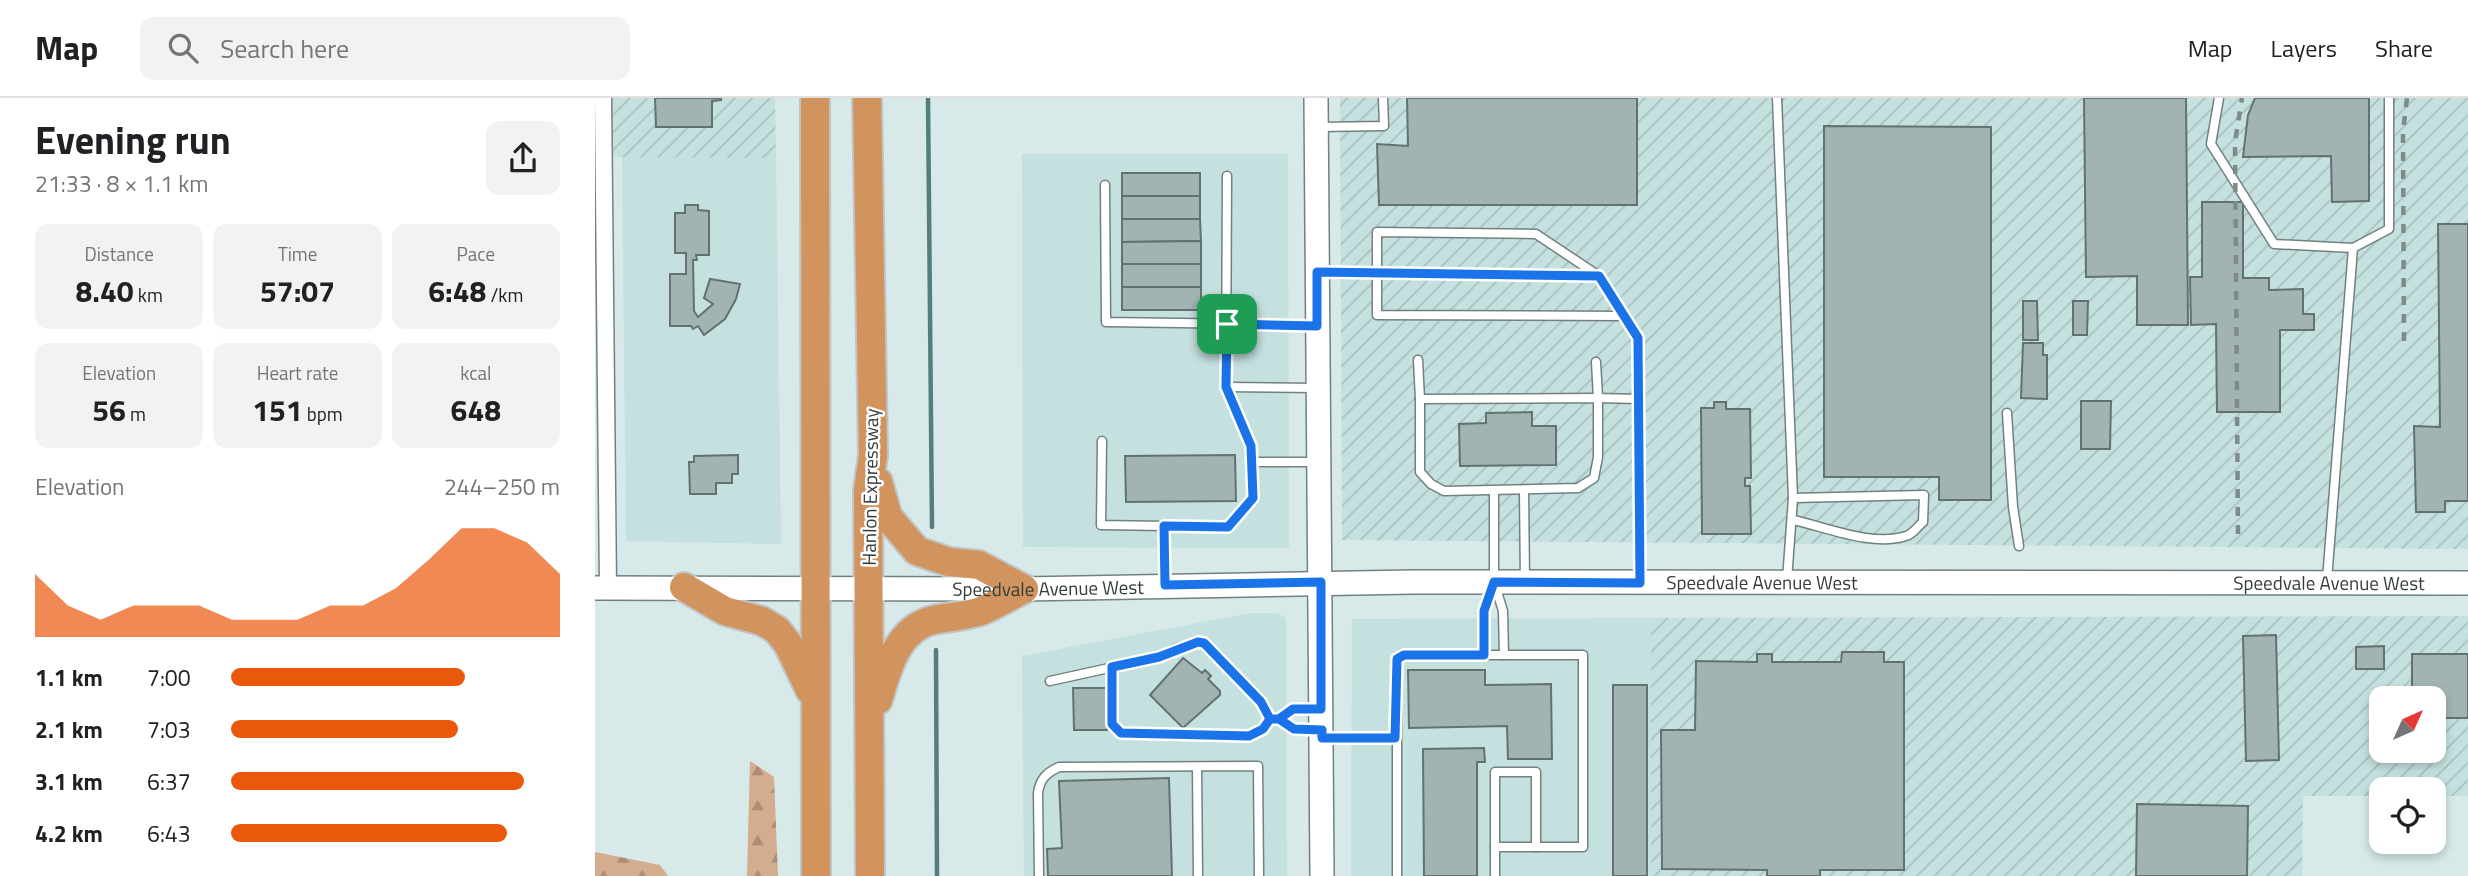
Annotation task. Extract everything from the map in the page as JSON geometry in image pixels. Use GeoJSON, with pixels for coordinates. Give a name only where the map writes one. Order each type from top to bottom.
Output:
{"type":"FeatureCollection","features":[{"type":"Feature","properties":{"kind":"highway"},"geometry":{"type":"LineString","coordinates":[[815,98],[816,876]]}},
{"type":"Feature","properties":{"kind":"highway","name":"Hanlon Expressway"},"geometry":{"type":"LineString","coordinates":[[867,98],[873,455],[868,491],[870,876]]}},
{"type":"Feature","properties":{"kind":"highway"},"geometry":{"type":"LineString","coordinates":[[873,455],[888,517],[917,551],[949,562],[979,565],[1024,589]]}},
{"type":"Feature","properties":{"kind":"highway"},"geometry":{"type":"LineString","coordinates":[[684,587],[725,611],[762,621],[777,631],[801,668],[814,700]]}},
{"type":"Feature","properties":{"kind":"highway"},"geometry":{"type":"LineString","coordinates":[[870,726],[890,660],[900,644],[914,631],[929,621],[979,611],[1024,589]]}},
{"type":"Feature","properties":{"kind":"main road"},"geometry":{"type":"LineString","coordinates":[[1316,98],[1322,876]]}},
{"type":"Feature","properties":{"kind":"main road","name":"Speedvale Avenue West"},"geometry":{"type":"LineString","coordinates":[[601,588],[1024,589],[1321,582],[2468,583]]}},
{"type":"Feature","properties":{"kind":"street"},"geometry":{"type":"LineString","coordinates":[[601,588],[599,135],[603,98]]}},
{"type":"Feature","properties":{"kind":"lane"},"geometry":{"type":"LineString","coordinates":[[1316,127],[1384,126],[1383,98]]}},
{"type":"Feature","properties":{"kind":"lane"},"geometry":{"type":"LineString","coordinates":[[1777,98],[1793,498],[1787,583]]}},
{"type":"Feature","properties":{"kind":"lane"},"geometry":{"type":"LineString","coordinates":[[2219,98],[2211,144],[2274,243],[2353,248],[2389,229],[2389,98]]}},
{"type":"Feature","properties":{"kind":"lane"},"geometry":{"type":"LineString","coordinates":[[1102,441],[1101,525],[1228,527],[1253,498],[1251,446],[1226,387],[1227,176]]}},
{"type":"Feature","properties":{"kind":"lane"},"geometry":{"type":"LineString","coordinates":[[1105,185],[1107,322],[1317,326]]}},
{"type":"Feature","properties":{"kind":"lane"},"geometry":{"type":"LineString","coordinates":[[1624,316],[1377,315],[1377,232],[1536,234],[1599,276],[1638,338],[1640,583]]}},
{"type":"Feature","properties":{"kind":"lane"},"geometry":{"type":"LineString","coordinates":[[2327,583],[2353,248]]}},
{"type":"Feature","properties":{"kind":"lane"},"geometry":{"type":"LineString","coordinates":[[1317,272],[1599,276]]}},
{"type":"Feature","properties":{"kind":"lane"},"geometry":{"type":"LineString","coordinates":[[1418,360],[1420,472],[1431,484],[1444,491],[1578,488],[1594,478],[1598,457],[1597,362]]}},
{"type":"Feature","properties":{"kind":"lane"},"geometry":{"type":"LineString","coordinates":[[1226,387],[1318,388]]}},
{"type":"Feature","properties":{"kind":"lane"},"geometry":{"type":"LineString","coordinates":[[1420,399],[1638,399]]}},
{"type":"Feature","properties":{"kind":"lane"},"geometry":{"type":"LineString","coordinates":[[2007,413],[2013,508],[2019,545]]}},
{"type":"Feature","properties":{"kind":"lane"},"geometry":{"type":"LineString","coordinates":[[1252,462],[1319,462]]}},
{"type":"Feature","properties":{"kind":"lane"},"geometry":{"type":"LineString","coordinates":[[1524,490],[1525,582]]}},
{"type":"Feature","properties":{"kind":"lane"},"geometry":{"type":"LineString","coordinates":[[1494,491],[1494,582],[1503,611],[1504,655]]}},
{"type":"Feature","properties":{"kind":"lane"},"geometry":{"type":"LineString","coordinates":[[1793,498],[1924,495],[1923,522],[1909,535],[1889,538],[1827,532],[1816,525],[1793,520]]}},
{"type":"Feature","properties":{"kind":"lane"},"geometry":{"type":"LineString","coordinates":[[1164,526],[1165,585]]}},
{"type":"Feature","properties":{"kind":"lane"},"geometry":{"type":"LineString","coordinates":[[1484,655],[1484,611],[1494,582]]}},
{"type":"Feature","properties":{"kind":"lane"},"geometry":{"type":"LineString","coordinates":[[1050,681],[1159,657],[1177,648],[1202,642],[1275,719],[1294,729],[1321,726],[1395,738]]}},
{"type":"Feature","properties":{"kind":"lane"},"geometry":{"type":"LineString","coordinates":[[1397,876],[1397,659],[1404,655],[1583,655],[1583,847],[1495,847]]}},
{"type":"Feature","properties":{"kind":"lane"},"geometry":{"type":"LineString","coordinates":[[1112,667],[1112,724],[1121,733],[1249,736],[1293,709],[1321,726]]}},
{"type":"Feature","properties":{"kind":"lane"},"geometry":{"type":"LineString","coordinates":[[1038,876],[1038,793],[1040,781],[1048,772],[1059,767],[1258,766],[1259,876]]}},
{"type":"Feature","properties":{"kind":"lane"},"geometry":{"type":"LineString","coordinates":[[1197,767],[1198,876]]}},
{"type":"Feature","properties":{"kind":"lane"},"geometry":{"type":"LineString","coordinates":[[1495,876],[1495,772],[1536,772],[1536,847]]}},
{"type":"Feature","properties":{"kind":"shaded area"},"geometry":{"type":"Polygon","coordinates":[[[595,98],[775,98],[776,158],[595,157],[595,98]]]}},
{"type":"Feature","properties":{"kind":"shaded area"},"geometry":{"type":"Polygon","coordinates":[[[1340,98],[2468,98],[2468,549],[1342,540],[1340,98]]]}},
{"type":"Feature","properties":{"kind":"shaded area"},"geometry":{"type":"Polygon","coordinates":[[[1022,154],[1288,154],[1289,548],[1023,547],[1022,154]]]}},
{"type":"Feature","properties":{"kind":"shaded area"},"geometry":{"type":"Polygon","coordinates":[[[622,157],[776,158],[781,544],[626,541],[622,157]]]}},
{"type":"Feature","properties":{"kind":"shaded area"},"geometry":{"type":"Polygon","coordinates":[[[1251,613],[1277,613],[1286,618],[1287,876],[1024,876],[1022,656],[1251,613]]]}},
{"type":"Feature","properties":{"kind":"shaded area"},"geometry":{"type":"Polygon","coordinates":[[[2468,616],[2468,796],[2446,796],[2446,777],[2369,777],[2369,796],[2303,796],[2302,876],[1651,876],[1651,618],[2468,616]]]}},
{"type":"Feature","properties":{"kind":"shaded area"},"geometry":{"type":"Polygon","coordinates":[[[1651,618],[1651,876],[1351,876],[1352,619],[1651,618]]]}},
{"type":"Feature","properties":{"kind":"green space"},"geometry":{"type":"Polygon","coordinates":[[[750,761],[774,777],[778,876],[747,876],[750,761]]]}},
{"type":"Feature","properties":{"kind":"green space"},"geometry":{"type":"Polygon","coordinates":[[[595,852],[660,865],[668,876],[595,876],[595,852]]]}},
{"type":"Feature","properties":{"kind":"building"},"geometry":{"type":"Polygon","coordinates":[[[655,98],[721,100],[712,101],[712,127],[656,127],[655,98]]]}},
{"type":"Feature","properties":{"kind":"building"},"geometry":{"type":"Polygon","coordinates":[[[1407,98],[1637,98],[1637,205],[1379,205],[1377,144],[1408,146],[1407,98]]]}},
{"type":"Feature","properties":{"kind":"building"},"geometry":{"type":"Polygon","coordinates":[[[2084,98],[2186,98],[2188,325],[2137,325],[2137,276],[2086,277],[2084,98]]]}},
{"type":"Feature","properties":{"kind":"building"},"geometry":{"type":"Polygon","coordinates":[[[2255,98],[2369,98],[2369,201],[2332,202],[2331,156],[2243,157],[2248,115],[2255,98]]]}},
{"type":"Feature","properties":{"kind":"building"},"geometry":{"type":"Polygon","coordinates":[[[1824,126],[1991,127],[1991,500],[1939,500],[1939,477],[1824,477],[1824,126]]]}},
{"type":"Feature","properties":{"kind":"building"},"geometry":{"type":"Polygon","coordinates":[[[1122,173],[1200,173],[1200,196],[1122,196],[1122,173]]]}},
{"type":"Feature","properties":{"kind":"building"},"geometry":{"type":"Polygon","coordinates":[[[1122,196],[1200,196],[1200,219],[1122,219],[1122,196]]]}},
{"type":"Feature","properties":{"kind":"building"},"geometry":{"type":"Polygon","coordinates":[[[2202,202],[2243,202],[2243,278],[2269,278],[2269,290],[2303,289],[2303,314],[2314,314],[2314,330],[2280,330],[2280,412],[2217,412],[2216,324],[2191,325],[2190,277],[2202,277],[2202,202]]]}},
{"type":"Feature","properties":{"kind":"building"},"geometry":{"type":"Polygon","coordinates":[[[685,205],[698,205],[698,210],[709,211],[709,255],[696,255],[697,260],[693,260],[694,311],[698,317],[713,304],[704,298],[710,279],[740,284],[736,299],[725,319],[704,335],[698,326],[693,329],[691,326],[670,326],[670,274],[686,274],[686,253],[675,253],[675,213],[685,213],[685,205]]]}},
{"type":"Feature","properties":{"kind":"building"},"geometry":{"type":"Polygon","coordinates":[[[1122,219],[1200,219],[1201,241],[1122,242],[1122,219]]]}},
{"type":"Feature","properties":{"kind":"building"},"geometry":{"type":"Polygon","coordinates":[[[2438,224],[2468,224],[2468,501],[2445,501],[2445,512],[2416,512],[2414,426],[2440,427],[2438,224]]]}},
{"type":"Feature","properties":{"kind":"building"},"geometry":{"type":"Polygon","coordinates":[[[1201,241],[1201,264],[1122,264],[1122,242],[1201,241]]]}},
{"type":"Feature","properties":{"kind":"building"},"geometry":{"type":"Polygon","coordinates":[[[1122,264],[1201,264],[1201,287],[1122,287],[1122,264]]]}},
{"type":"Feature","properties":{"kind":"building"},"geometry":{"type":"Polygon","coordinates":[[[1122,287],[1201,287],[1201,310],[1122,310],[1122,287]]]}},
{"type":"Feature","properties":{"kind":"building"},"geometry":{"type":"Polygon","coordinates":[[[2023,301],[2037,301],[2038,340],[2023,340],[2023,301]]]}},
{"type":"Feature","properties":{"kind":"building"},"geometry":{"type":"Polygon","coordinates":[[[2073,301],[2088,301],[2087,335],[2073,335],[2073,301]]]}},
{"type":"Feature","properties":{"kind":"building"},"geometry":{"type":"Polygon","coordinates":[[[2023,343],[2043,343],[2043,355],[2047,355],[2047,399],[2021,398],[2023,343]]]}},
{"type":"Feature","properties":{"kind":"building"},"geometry":{"type":"Polygon","coordinates":[[[2081,401],[2111,401],[2110,449],[2081,449],[2081,401]]]}},
{"type":"Feature","properties":{"kind":"building"},"geometry":{"type":"Polygon","coordinates":[[[1714,402],[1726,402],[1726,409],[1750,409],[1751,478],[1745,478],[1745,486],[1750,486],[1751,534],[1702,534],[1701,408],[1714,408],[1714,402]]]}},
{"type":"Feature","properties":{"kind":"building"},"geometry":{"type":"Polygon","coordinates":[[[1532,412],[1532,426],[1556,426],[1556,465],[1460,466],[1459,424],[1486,423],[1486,413],[1532,412]]]}},
{"type":"Feature","properties":{"kind":"building"},"geometry":{"type":"Polygon","coordinates":[[[738,455],[738,474],[732,474],[732,483],[716,483],[716,494],[690,494],[689,462],[694,462],[694,456],[738,455]]]}},
{"type":"Feature","properties":{"kind":"building"},"geometry":{"type":"Polygon","coordinates":[[[1235,455],[1236,501],[1126,502],[1125,456],[1235,455]]]}},
{"type":"Feature","properties":{"kind":"building"},"geometry":{"type":"Polygon","coordinates":[[[2276,635],[2279,760],[2246,761],[2243,636],[2276,635]]]}},
{"type":"Feature","properties":{"kind":"building"},"geometry":{"type":"Polygon","coordinates":[[[2384,646],[2384,669],[2356,669],[2356,647],[2384,646]]]}},
{"type":"Feature","properties":{"kind":"building"},"geometry":{"type":"Polygon","coordinates":[[[1842,652],[1884,652],[1884,662],[1904,662],[1904,870],[1820,870],[1820,876],[1767,876],[1767,870],[1662,869],[1661,730],[1695,730],[1696,661],[1757,662],[1757,654],[1772,654],[1772,662],[1841,662],[1842,652]]]}},
{"type":"Feature","properties":{"kind":"building"},"geometry":{"type":"Polygon","coordinates":[[[2412,654],[2468,654],[2468,718],[2447,718],[2447,686],[2412,686],[2412,654]]]}},
{"type":"Feature","properties":{"kind":"building"},"geometry":{"type":"Polygon","coordinates":[[[1183,658],[1202,673],[1205,670],[1211,676],[1208,679],[1220,691],[1220,695],[1183,728],[1150,695],[1183,658]]]}},
{"type":"Feature","properties":{"kind":"building"},"geometry":{"type":"Polygon","coordinates":[[[1408,670],[1485,670],[1485,685],[1551,684],[1552,759],[1508,759],[1507,726],[1409,728],[1408,670]]]}},
{"type":"Feature","properties":{"kind":"building"},"geometry":{"type":"Polygon","coordinates":[[[1613,685],[1647,685],[1647,876],[1613,876],[1613,685]]]}},
{"type":"Feature","properties":{"kind":"building"},"geometry":{"type":"Polygon","coordinates":[[[1073,688],[1106,688],[1107,730],[1074,730],[1073,688]]]}},
{"type":"Feature","properties":{"kind":"building"},"geometry":{"type":"Polygon","coordinates":[[[1484,748],[1485,762],[1477,762],[1477,876],[1424,876],[1423,749],[1484,748]]]}},
{"type":"Feature","properties":{"kind":"building"},"geometry":{"type":"Polygon","coordinates":[[[1169,778],[1172,876],[1048,876],[1047,849],[1062,848],[1059,781],[1169,778]]]}},
{"type":"Feature","properties":{"kind":"building"},"geometry":{"type":"Polygon","coordinates":[[[2137,804],[2248,806],[2247,876],[2136,876],[2137,804]]]}},
{"type":"Feature","properties":{"kind":"waterway"},"geometry":{"type":"LineString","coordinates":[[928,98],[932,527]]}},
{"type":"Feature","properties":{"kind":"waterway"},"geometry":{"type":"LineString","coordinates":[[936,650],[937,876]]}},
{"type":"Feature","properties":{"kind":"railway"},"geometry":{"type":"LineString","coordinates":[[2238,534],[2235,142],[2242,98]]}},
{"type":"Feature","properties":{"kind":"railway"},"geometry":{"type":"LineString","coordinates":[[2404,341],[2403,132],[2407,98]]}},
{"type":"Feature","properties":{"kind":"route"},"geometry":{"type":"LineString","coordinates":[[1227,324],[1226,387],[1251,446],[1253,498],[1228,527],[1164,526],[1165,585],[1321,582],[1321,709],[1293,709],[1279,719],[1270,719],[1263,729],[1249,736],[1129,735],[1114,729],[1112,667],[1163,656],[1177,648],[1202,642],[1261,702],[1270,719],[1279,719],[1294,729],[1322,730],[1322,738],[1395,738],[1395,662],[1404,655],[1484,655],[1484,611],[1494,582],[1640,583],[1638,338],[1599,276],[1317,272],[1317,326],[1227,324]]}}]}
